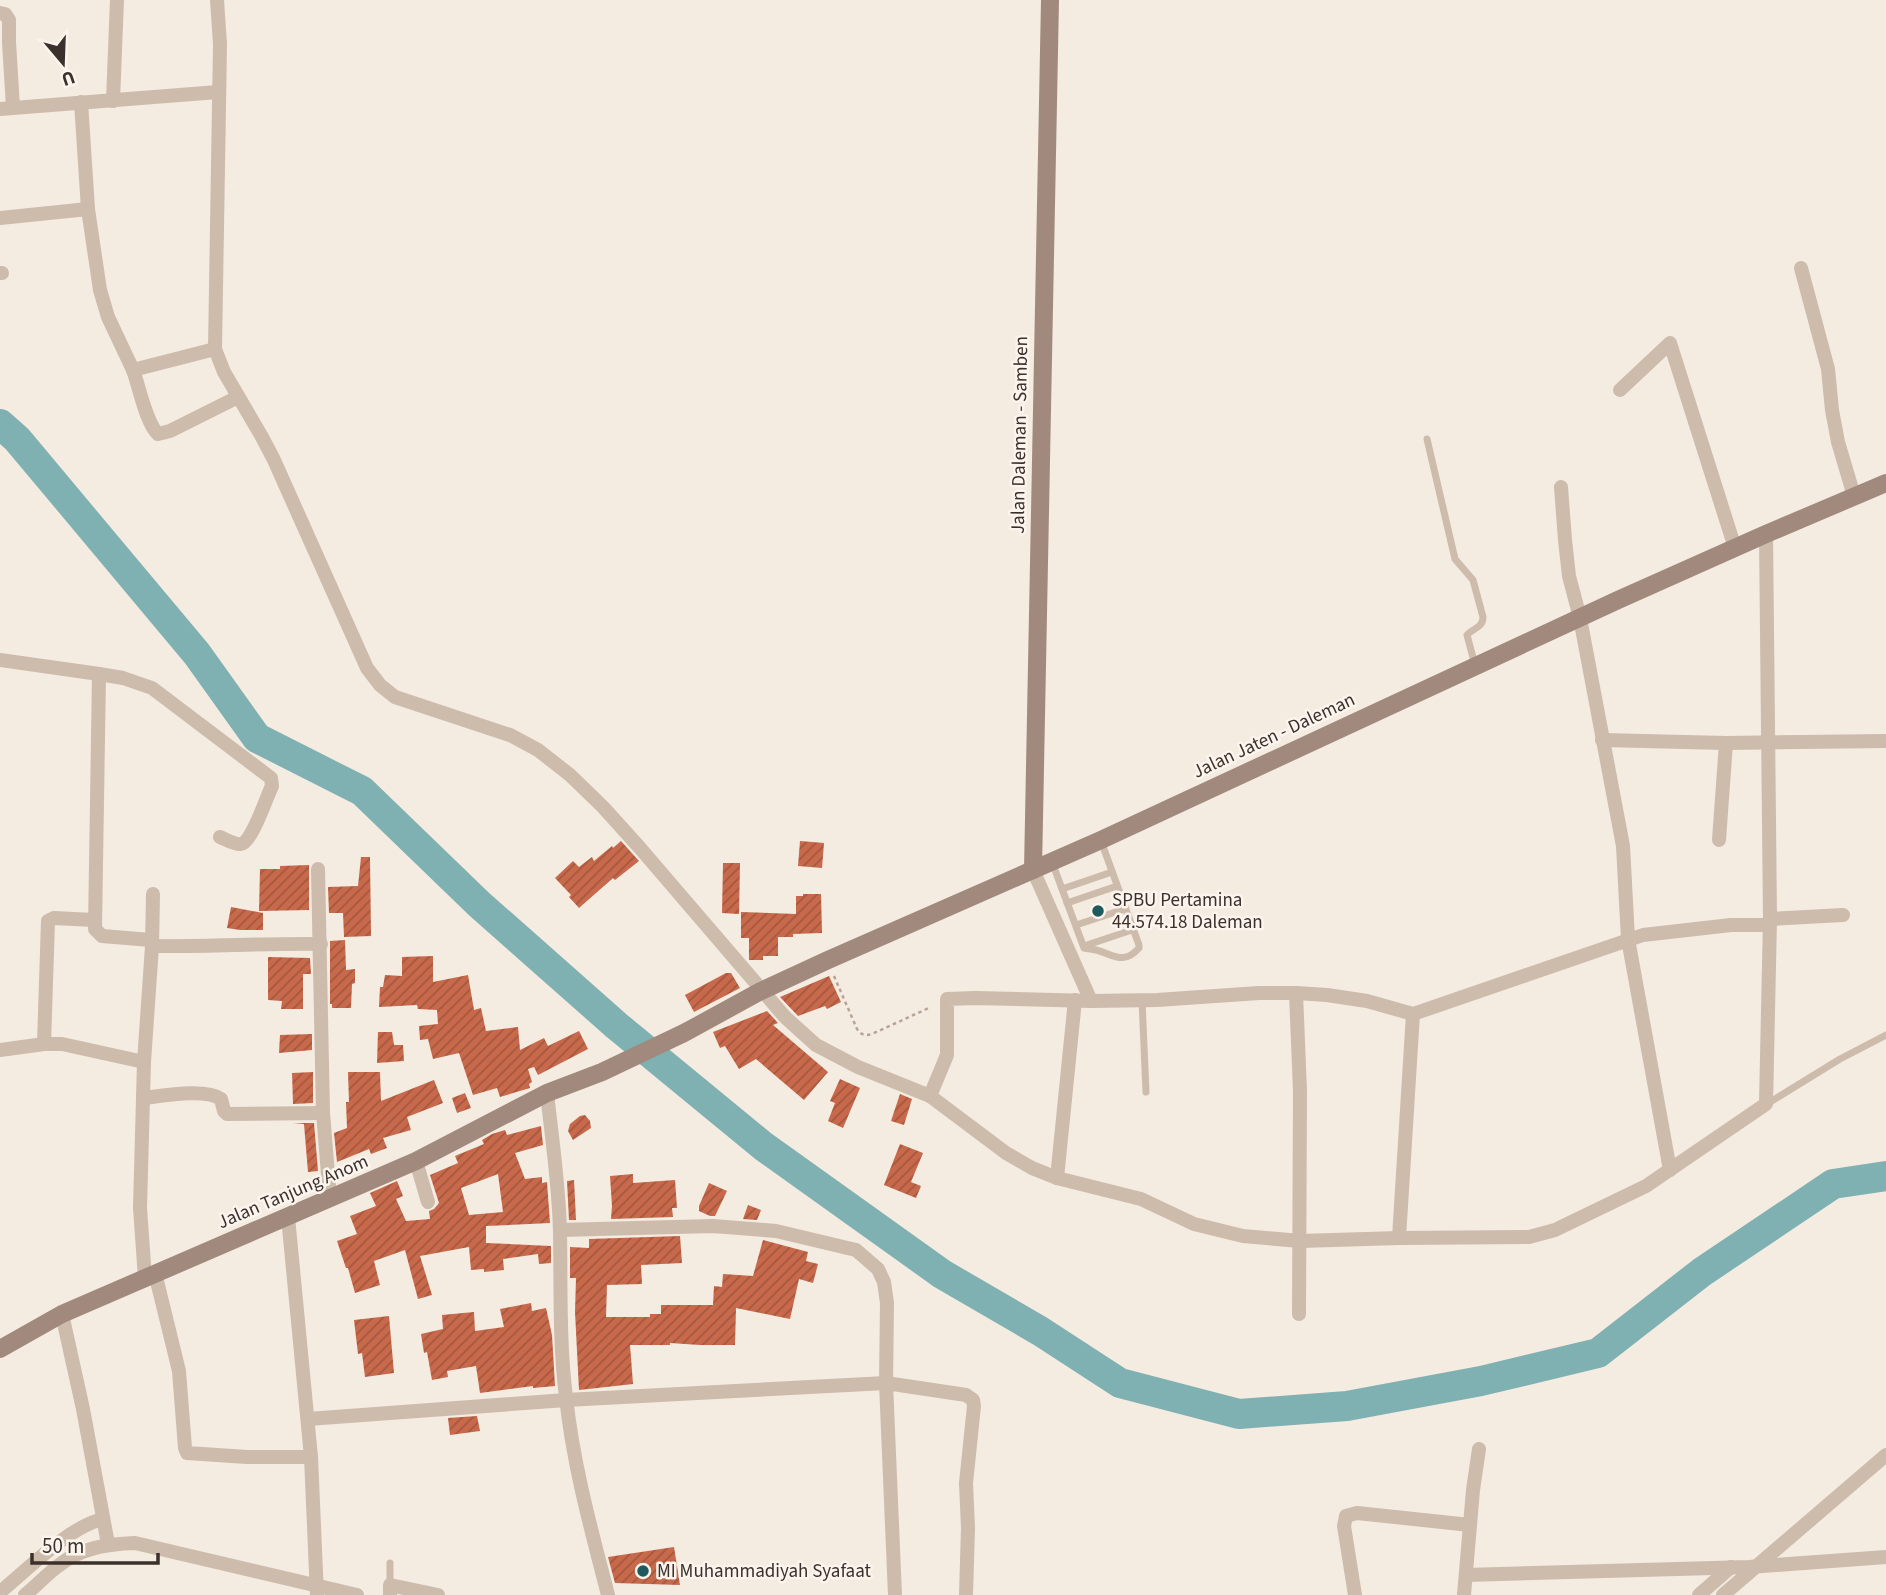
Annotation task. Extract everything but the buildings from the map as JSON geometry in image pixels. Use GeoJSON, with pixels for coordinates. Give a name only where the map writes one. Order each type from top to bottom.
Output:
{"type":"FeatureCollection","features":[{"type":"Feature","properties":{"kind":"main road","name":"Jalan Daleman - Samben"},"geometry":{"type":"LineString","coordinates":[[1033,870],[1050,0]]}},
{"type":"Feature","properties":{"kind":"main road","name":"Jalan Jaten - Daleman"},"geometry":{"type":"LineString","coordinates":[[602,1072],[828,960],[1101,840],[1766,534],[1886,483]]}},
{"type":"Feature","properties":{"kind":"main road","name":"Jalan Tanjung Anom"},"geometry":{"type":"LineString","coordinates":[[0,1349],[62,1314],[416,1161],[547,1093],[602,1072]]}},
{"type":"Feature","properties":{"kind":"street"},"geometry":{"type":"LineString","coordinates":[[113,100],[117,0]]}},
{"type":"Feature","properties":{"kind":"street"},"geometry":{"type":"LineString","coordinates":[[217,0],[220,44],[215,349],[238,397],[262,437],[367,668],[380,685],[395,697],[510,735],[538,750],[570,775],[640,848],[761,991],[816,1045],[858,1067],[930,1096],[1006,1153],[1032,1168],[1125,1194],[1194,1224],[1243,1236],[1399,1233],[1520,1238],[1542,1234],[1646,1186],[1766,1104],[1769,922],[1766,534]]}},
{"type":"Feature","properties":{"kind":"street"},"geometry":{"type":"LineString","coordinates":[[0,13],[5,14],[9,20],[6,108],[218,92]]}},
{"type":"Feature","properties":{"kind":"street"},"geometry":{"type":"LineString","coordinates":[[81,103],[88,209],[103,304],[133,370],[154,429],[158,434],[170,431],[238,397]]}},
{"type":"Feature","properties":{"kind":"street"},"geometry":{"type":"LineString","coordinates":[[0,218],[88,209]]}},
{"type":"Feature","properties":{"kind":"street"},"geometry":{"type":"LineString","coordinates":[[1801,268],[1828,369],[1838,442],[1854,496]]}},
{"type":"Feature","properties":{"kind":"street"},"geometry":{"type":"LineString","coordinates":[[1620,390],[1670,343],[1735,548]]}},
{"type":"Feature","properties":{"kind":"street"},"geometry":{"type":"LineString","coordinates":[[133,370],[215,349]]}},
{"type":"Feature","properties":{"kind":"street"},"geometry":{"type":"LineString","coordinates":[[1561,487],[1569,576],[1580,618],[1623,846],[1628,939],[1671,1170]]}},
{"type":"Feature","properties":{"kind":"street"},"geometry":{"type":"LineString","coordinates":[[0,660],[123,678],[152,688],[271,778],[272,786],[251,836],[245,843],[241,845],[219,837]]}},
{"type":"Feature","properties":{"kind":"street"},"geometry":{"type":"LineString","coordinates":[[99,674],[95,929],[102,936],[198,947],[267,943],[321,944]]}},
{"type":"Feature","properties":{"kind":"street"},"geometry":{"type":"LineString","coordinates":[[1602,740],[1726,743],[1886,741]]}},
{"type":"Feature","properties":{"kind":"street"},"geometry":{"type":"LineString","coordinates":[[1719,840],[1726,743]]}},
{"type":"Feature","properties":{"kind":"street"},"geometry":{"type":"LineString","coordinates":[[318,869],[323,1113],[330,1199]]}},
{"type":"Feature","properties":{"kind":"street"},"geometry":{"type":"LineString","coordinates":[[1033,870],[1091,1001]]}},
{"type":"Feature","properties":{"kind":"street"},"geometry":{"type":"LineString","coordinates":[[153,894],[140,1208],[150,1276],[179,1371],[185,1448],[187,1453],[310,1457]]}},
{"type":"Feature","properties":{"kind":"street"},"geometry":{"type":"LineString","coordinates":[[930,1096],[947,1055],[947,999],[1091,1001],[1296,993],[1367,1001],[1413,1014],[1643,935],[1843,915]]}},
{"type":"Feature","properties":{"kind":"street"},"geometry":{"type":"LineString","coordinates":[[44,1044],[48,921],[54,918],[94,920]]}},
{"type":"Feature","properties":{"kind":"street"},"geometry":{"type":"LineString","coordinates":[[1296,993],[1300,1091],[1299,1314]]}},
{"type":"Feature","properties":{"kind":"street"},"geometry":{"type":"LineString","coordinates":[[1057,1174],[1075,1000]]}},
{"type":"Feature","properties":{"kind":"street"},"geometry":{"type":"LineString","coordinates":[[1399,1233],[1413,1014]]}},
{"type":"Feature","properties":{"kind":"street"},"geometry":{"type":"LineString","coordinates":[[0,1050],[44,1044],[77,1047],[144,1062]]}},
{"type":"Feature","properties":{"kind":"street"},"geometry":{"type":"LineString","coordinates":[[547,1093],[556,1170],[559,1321],[566,1400],[579,1483],[608,1595]]}},
{"type":"Feature","properties":{"kind":"street"},"geometry":{"type":"LineString","coordinates":[[143,1098],[209,1094],[221,1099],[223,1111],[227,1114],[323,1113]]}},
{"type":"Feature","properties":{"kind":"street"},"geometry":{"type":"LineString","coordinates":[[416,1161],[428,1202]]}},
{"type":"Feature","properties":{"kind":"street"},"geometry":{"type":"LineString","coordinates":[[288,1217],[308,1419],[316,1584]]}},
{"type":"Feature","properties":{"kind":"street"},"geometry":{"type":"LineString","coordinates":[[559,1230],[713,1226],[776,1231],[856,1250],[878,1269],[884,1282],[887,1303],[886,1382],[895,1595]]}},
{"type":"Feature","properties":{"kind":"street"},"geometry":{"type":"LineString","coordinates":[[62,1314],[108,1542]]}},
{"type":"Feature","properties":{"kind":"street"},"geometry":{"type":"LineString","coordinates":[[308,1419],[566,1400],[886,1382],[961,1394],[973,1400],[974,1406],[966,1483],[966,1595]]}},
{"type":"Feature","properties":{"kind":"street"},"geometry":{"type":"LineString","coordinates":[[1464,1595],[1479,1449]]}},
{"type":"Feature","properties":{"kind":"street"},"geometry":{"type":"LineString","coordinates":[[1699,1595],[1743,1567],[1886,1454]]}},
{"type":"Feature","properties":{"kind":"street"},"geometry":{"type":"LineString","coordinates":[[1355,1595],[1344,1526],[1346,1516],[1357,1513],[1470,1525]]}},
{"type":"Feature","properties":{"kind":"street"},"geometry":{"type":"LineString","coordinates":[[0,1592],[76,1529],[103,1522]]}},
{"type":"Feature","properties":{"kind":"street"},"geometry":{"type":"LineString","coordinates":[[25,1595],[60,1564],[108,1542],[135,1544],[357,1595]]}},
{"type":"Feature","properties":{"kind":"street"},"geometry":{"type":"LineString","coordinates":[[1466,1575],[1743,1567],[1886,1557]]}},
{"type":"Feature","properties":{"kind":"street"},"geometry":{"type":"LineString","coordinates":[[1730,1592],[1743,1567]]}},
{"type":"Feature","properties":{"kind":"street"},"geometry":{"type":"LineString","coordinates":[[390,1589],[438,1595]]}},
{"type":"Feature","properties":{"kind":"lane"},"geometry":{"type":"LineString","coordinates":[[1427,439],[1455,559],[1474,580],[1483,617],[1483,622],[1467,635],[1475,666]]}},
{"type":"Feature","properties":{"kind":"lane"},"geometry":{"type":"LineString","coordinates":[[1052,862],[1086,949],[1097,950],[1115,958],[1131,955],[1139,945],[1101,840]]}},
{"type":"Feature","properties":{"kind":"lane"},"geometry":{"type":"LineString","coordinates":[[1062,889],[1112,872]]}},
{"type":"Feature","properties":{"kind":"lane"},"geometry":{"type":"LineString","coordinates":[[1068,903],[1117,886]]}},
{"type":"Feature","properties":{"kind":"lane"},"geometry":{"type":"LineString","coordinates":[[1076,925],[1125,909]]}},
{"type":"Feature","properties":{"kind":"lane"},"geometry":{"type":"LineString","coordinates":[[1084,946],[1132,930]]}},
{"type":"Feature","properties":{"kind":"lane"},"geometry":{"type":"LineString","coordinates":[[1142,1000],[1146,1092]]}},
{"type":"Feature","properties":{"kind":"lane"},"geometry":{"type":"LineString","coordinates":[[1766,1104],[1840,1059],[1886,1035]]}},
{"type":"Feature","properties":{"kind":"lane"},"geometry":{"type":"LineString","coordinates":[[390,1563],[390,1589]]}},
{"type":"Feature","properties":{"kind":"path"},"geometry":{"type":"LineString","coordinates":[[828,960],[857,1029],[860,1034],[866,1036],[947,999]]}},
{"type":"Feature","properties":{"kind":"waterway"},"geometry":{"type":"LineString","coordinates":[[0,424],[17,439],[197,654],[257,738],[362,791],[479,904],[617,1026],[763,1146],[942,1274],[1040,1331],[1120,1383],[1239,1414],[1347,1406],[1481,1381],[1598,1353],[1702,1272],[1833,1184],[1886,1176]]}},
{"type":"Feature","properties":{"kind":"place","name":"SPBU Pertamina 44.574.18 Daleman"},"geometry":{"type":"Point","coordinates":[1098,911]}},
{"type":"Feature","properties":{"kind":"place","name":"MI Muhammadiyah Syafaat"},"geometry":{"type":"Point","coordinates":[643,1571]}}]}
